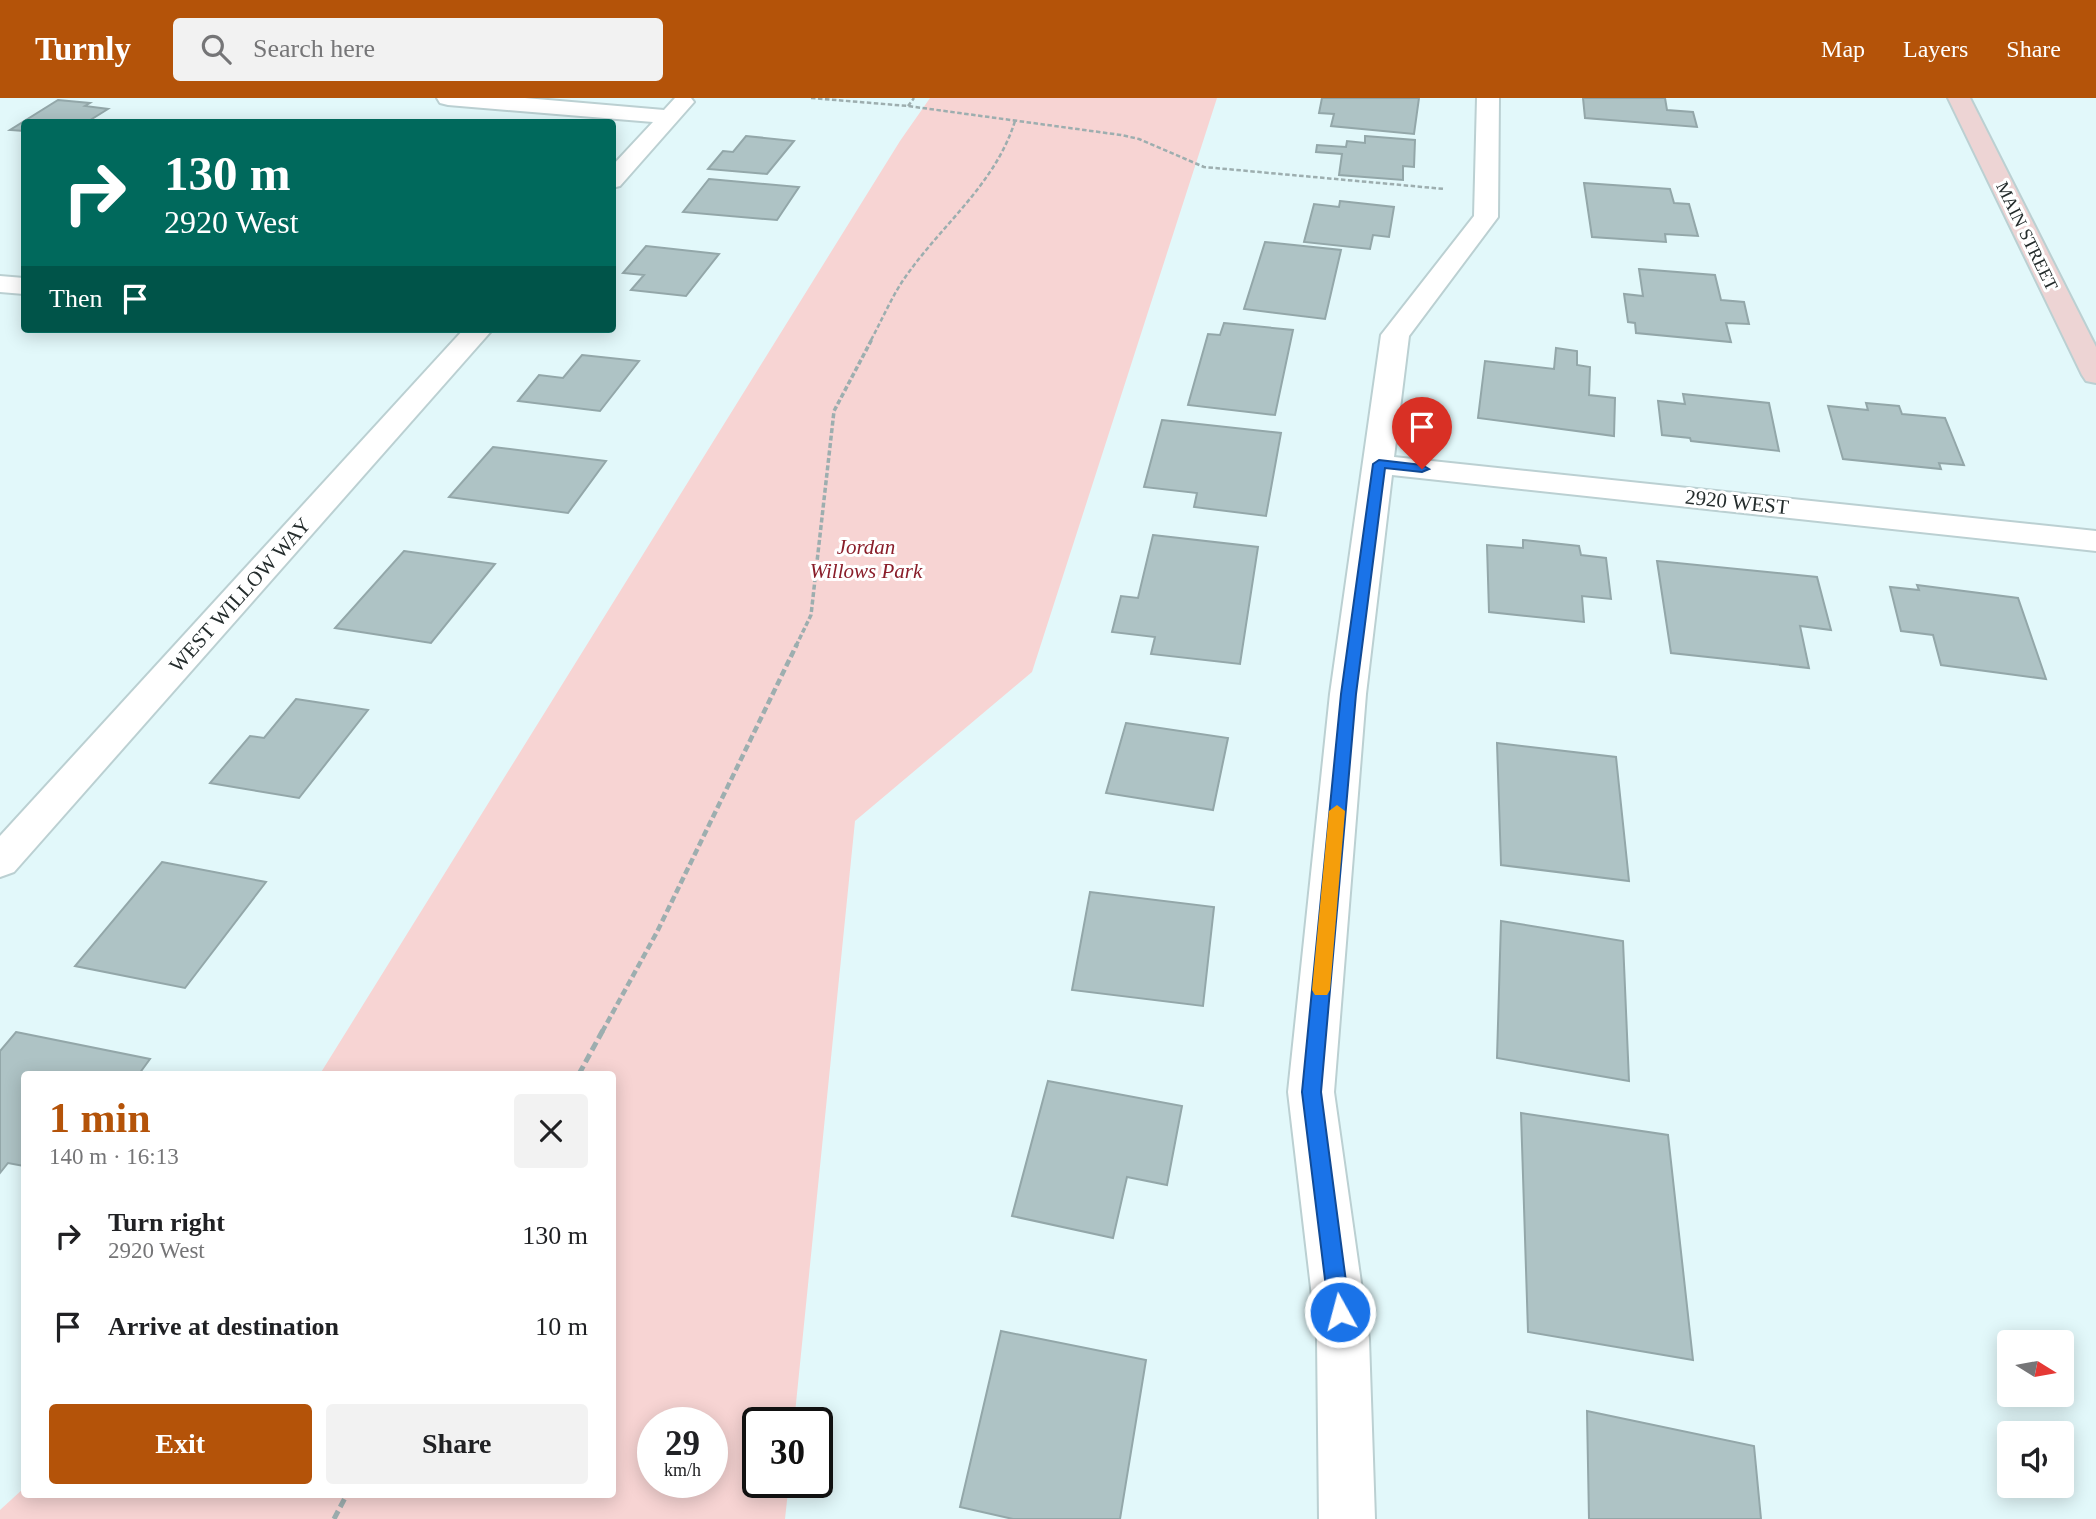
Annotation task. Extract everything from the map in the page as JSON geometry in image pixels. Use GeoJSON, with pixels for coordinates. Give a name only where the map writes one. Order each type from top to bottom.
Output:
{"type":"FeatureCollection","features":[{"type":"Feature","properties":{"kind":"main road","name":"MAIN STREET"},"geometry":{"type":"LineString","coordinates":[[1959,98],[2096,375]]}},
{"type":"Feature","properties":{"kind":"street"},"geometry":{"type":"LineString","coordinates":[[448,98],[670,117]]}},
{"type":"Feature","properties":{"kind":"street"},"geometry":{"type":"LineString","coordinates":[[616,177],[687,98]]}},
{"type":"Feature","properties":{"kind":"street"},"geometry":{"type":"LineString","coordinates":[[1347,1519],[1343,1339],[1311,1092],[1348,694],[1395,335],[1486,217],[1488,98]]}},
{"type":"Feature","properties":{"kind":"street"},"geometry":{"type":"LineString","coordinates":[[0,284],[21,286]]}},
{"type":"Feature","properties":{"kind":"street","name":"WEST WILLOW WAY"},"geometry":{"type":"LineString","coordinates":[[0,862],[475,333]]}},
{"type":"Feature","properties":{"kind":"street","name":"2920 WEST"},"geometry":{"type":"LineString","coordinates":[[1379,464],[2096,541]]}},
{"type":"Feature","properties":{"kind":"path"},"geometry":{"type":"LineString","coordinates":[[811,98],[908,107],[1139,139],[1204,167],[1486,193]]}},
{"type":"Feature","properties":{"kind":"path"},"geometry":{"type":"LineString","coordinates":[[908,107],[914,98]]}},
{"type":"Feature","properties":{"kind":"path"},"geometry":{"type":"LineString","coordinates":[[581,1071],[657,933],[811,615],[834,411],[904,279],[986,180],[1009,140],[1015,121]]}},
{"type":"Feature","properties":{"kind":"path"},"geometry":{"type":"LineString","coordinates":[[334,1519],[345,1498]]}},
{"type":"Feature","properties":{"kind":"green space","name":"Jordan Willows Park"},"geometry":{"type":"Polygon","coordinates":[[[930,98],[1217,98],[1032,672],[855,821],[796,1407],[742,1407],[742,1498],[787,1498],[785,1519],[0,1519],[0,1510],[21,1491],[21,1498],[616,1498],[616,1071],[322,1071],[900,141],[930,98]]]}},
{"type":"Feature","properties":{"kind":"building"},"geometry":{"type":"Polygon","coordinates":[[[1322,98],[1419,98],[1414,134],[1331,126],[1334,114],[1319,113],[1322,98]]]}},
{"type":"Feature","properties":{"kind":"building"},"geometry":{"type":"Polygon","coordinates":[[[1583,98],[1665,98],[1667,110],[1693,112],[1697,127],[1585,118],[1583,98]]]}},
{"type":"Feature","properties":{"kind":"building"},"geometry":{"type":"Polygon","coordinates":[[[58,100],[90,103],[85,106],[108,109],[92,119],[28,119],[58,100]]]}},
{"type":"Feature","properties":{"kind":"building"},"geometry":{"type":"Polygon","coordinates":[[[21,123],[21,131],[10,130],[21,123]]]}},
{"type":"Feature","properties":{"kind":"building"},"geometry":{"type":"Polygon","coordinates":[[[746,136],[794,141],[767,174],[708,169],[723,151],[733,152],[746,136]]]}},
{"type":"Feature","properties":{"kind":"building"},"geometry":{"type":"Polygon","coordinates":[[[1365,136],[1415,140],[1414,167],[1403,166],[1403,180],[1339,175],[1342,154],[1316,152],[1317,145],[1346,147],[1347,141],[1365,143],[1365,136]]]}},
{"type":"Feature","properties":{"kind":"building"},"geometry":{"type":"Polygon","coordinates":[[[709,179],[799,187],[777,220],[683,212],[709,179]]]}},
{"type":"Feature","properties":{"kind":"building"},"geometry":{"type":"Polygon","coordinates":[[[1584,183],[1670,189],[1674,203],[1689,204],[1698,236],[1665,234],[1666,242],[1592,237],[1584,183]]]}},
{"type":"Feature","properties":{"kind":"building"},"geometry":{"type":"Polygon","coordinates":[[[1340,201],[1394,207],[1389,237],[1373,235],[1370,249],[1304,242],[1314,204],[1339,207],[1340,201]]]}},
{"type":"Feature","properties":{"kind":"building"},"geometry":{"type":"Polygon","coordinates":[[[1265,242],[1341,250],[1325,319],[1244,309],[1265,242]]]}},
{"type":"Feature","properties":{"kind":"building"},"geometry":{"type":"Polygon","coordinates":[[[646,246],[719,254],[686,296],[631,290],[644,275],[623,273],[646,246]]]}},
{"type":"Feature","properties":{"kind":"building"},"geometry":{"type":"Polygon","coordinates":[[[1639,269],[1715,275],[1721,300],[1744,302],[1749,324],[1726,323],[1731,342],[1636,333],[1635,323],[1628,322],[1624,294],[1643,296],[1639,269]]]}},
{"type":"Feature","properties":{"kind":"building"},"geometry":{"type":"Polygon","coordinates":[[[1224,323],[1293,330],[1275,415],[1188,405],[1208,334],[1220,335],[1224,323]]]}},
{"type":"Feature","properties":{"kind":"building"},"geometry":{"type":"Polygon","coordinates":[[[1556,348],[1577,351],[1577,365],[1590,367],[1589,395],[1615,398],[1614,436],[1478,418],[1485,361],[1554,369],[1556,348]]]}},
{"type":"Feature","properties":{"kind":"building"},"geometry":{"type":"Polygon","coordinates":[[[582,355],[639,361],[600,411],[518,401],[539,375],[563,378],[582,355]]]}},
{"type":"Feature","properties":{"kind":"building"},"geometry":{"type":"Polygon","coordinates":[[[1683,394],[1769,403],[1779,451],[1662,435],[1658,401],[1685,404],[1683,394]]]}},
{"type":"Feature","properties":{"kind":"building"},"geometry":{"type":"Polygon","coordinates":[[[1866,403],[1899,406],[1902,414],[1945,418],[1964,465],[1939,463],[1941,469],[1843,459],[1828,406],[1868,410],[1866,403]]]}},
{"type":"Feature","properties":{"kind":"building"},"geometry":{"type":"Polygon","coordinates":[[[1162,420],[1281,433],[1266,516],[1194,507],[1197,493],[1144,487],[1162,420]]]}},
{"type":"Feature","properties":{"kind":"building"},"geometry":{"type":"Polygon","coordinates":[[[493,447],[606,461],[568,513],[449,497],[493,447]]]}},
{"type":"Feature","properties":{"kind":"building"},"geometry":{"type":"Polygon","coordinates":[[[1153,535],[1258,547],[1240,664],[1151,654],[1155,637],[1112,632],[1121,596],[1138,598],[1153,535]]]}},
{"type":"Feature","properties":{"kind":"building"},"geometry":{"type":"Polygon","coordinates":[[[1523,540],[1579,546],[1581,555],[1606,558],[1611,599],[1582,596],[1584,622],[1489,612],[1487,545],[1523,548],[1523,540]]]}},
{"type":"Feature","properties":{"kind":"building"},"geometry":{"type":"Polygon","coordinates":[[[404,551],[495,564],[431,643],[335,628],[404,551]]]}},
{"type":"Feature","properties":{"kind":"building"},"geometry":{"type":"Polygon","coordinates":[[[1657,561],[1817,577],[1831,630],[1800,626],[1809,668],[1671,653],[1657,561]]]}},
{"type":"Feature","properties":{"kind":"building"},"geometry":{"type":"Polygon","coordinates":[[[1917,585],[2018,598],[2046,679],[1941,665],[1933,635],[1901,631],[1890,587],[1919,590],[1917,585]]]}},
{"type":"Feature","properties":{"kind":"building"},"geometry":{"type":"Polygon","coordinates":[[[296,699],[368,710],[299,798],[210,783],[250,736],[264,738],[296,699]]]}},
{"type":"Feature","properties":{"kind":"building"},"geometry":{"type":"Polygon","coordinates":[[[1126,723],[1228,738],[1213,810],[1106,793],[1126,723]]]}},
{"type":"Feature","properties":{"kind":"building"},"geometry":{"type":"Polygon","coordinates":[[[1497,743],[1616,757],[1629,881],[1501,865],[1497,743]]]}},
{"type":"Feature","properties":{"kind":"building"},"geometry":{"type":"Polygon","coordinates":[[[162,862],[266,882],[185,988],[75,966],[162,862]]]}},
{"type":"Feature","properties":{"kind":"building"},"geometry":{"type":"Polygon","coordinates":[[[1090,892],[1214,907],[1203,1006],[1072,990],[1090,892]]]}},
{"type":"Feature","properties":{"kind":"building"},"geometry":{"type":"Polygon","coordinates":[[[1501,921],[1623,941],[1629,1081],[1497,1058],[1501,921]]]}},
{"type":"Feature","properties":{"kind":"building"},"geometry":{"type":"Polygon","coordinates":[[[16,1032],[150,1059],[141,1071],[21,1071],[21,1165],[8,1163],[0,1173],[0,1051],[16,1032]]]}},
{"type":"Feature","properties":{"kind":"building"},"geometry":{"type":"Polygon","coordinates":[[[1048,1081],[1182,1106],[1167,1185],[1127,1177],[1113,1238],[1012,1216],[1048,1081]]]}},
{"type":"Feature","properties":{"kind":"building"},"geometry":{"type":"Polygon","coordinates":[[[1521,1113],[1668,1135],[1693,1360],[1528,1332],[1521,1113]]]}},
{"type":"Feature","properties":{"kind":"building"},"geometry":{"type":"Polygon","coordinates":[[[1001,1331],[1146,1360],[1120,1519],[1013,1519],[960,1507],[1001,1331]]]}},
{"type":"Feature","properties":{"kind":"building"},"geometry":{"type":"Polygon","coordinates":[[[1587,1411],[1754,1446],[1761,1519],[1589,1519],[1587,1411]]]}},
{"type":"Feature","properties":{"kind":"slow traffic"},"geometry":{"type":"LineString","coordinates":[[1321,990],[1337,811]]}},
{"type":"Feature","properties":{"kind":"route"},"geometry":{"type":"LineString","coordinates":[[1340,1312],[1311,1092],[1348,694],[1379,464],[1422,469]]}}]}
